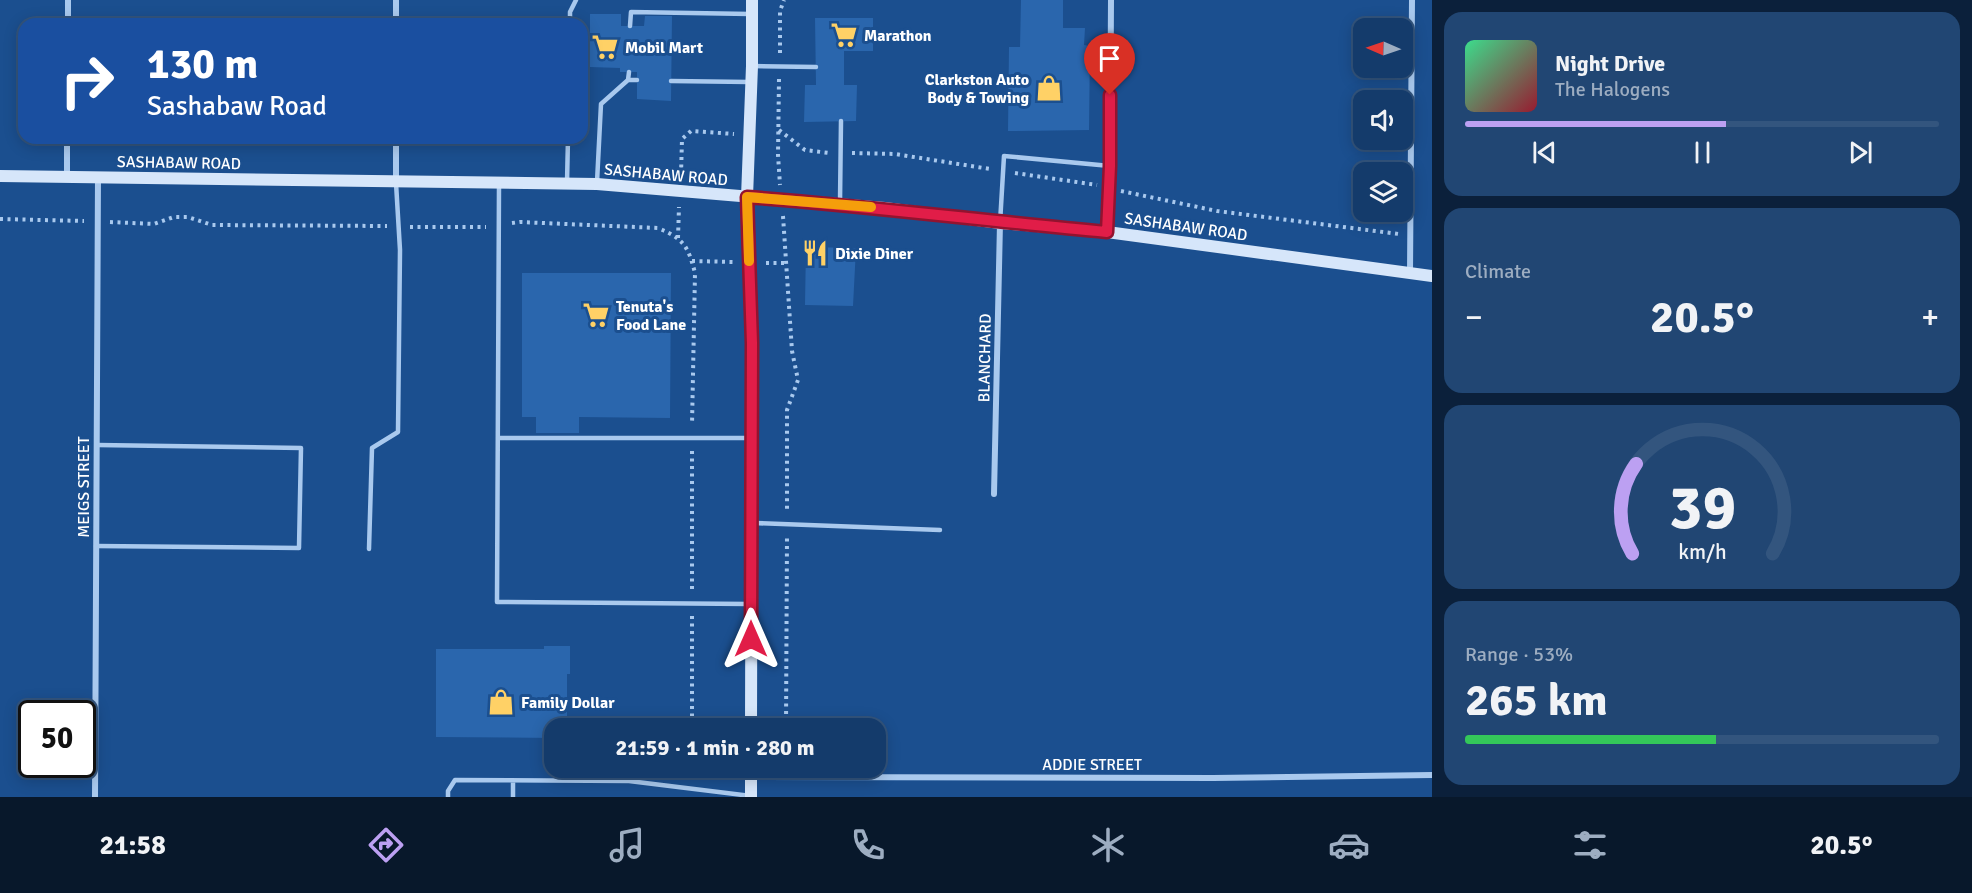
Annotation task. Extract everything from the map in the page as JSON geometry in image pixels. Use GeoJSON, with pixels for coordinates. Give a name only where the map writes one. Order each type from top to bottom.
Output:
{"type":"FeatureCollection","features":[{"type":"Feature","properties":{"kind":"street"},"geometry":{"type":"LineString","coordinates":[[68,0],[68,18]]}},
{"type":"Feature","properties":{"kind":"street"},"geometry":{"type":"LineString","coordinates":[[396,0],[396,18]]}},
{"type":"Feature","properties":{"kind":"street"},"geometry":{"type":"LineString","coordinates":[[751,718],[752,343],[747,197],[752,82],[752,0]]}},
{"type":"Feature","properties":{"kind":"street"},"geometry":{"type":"LineString","coordinates":[[1107,232],[1110,166],[1111,0]]}},
{"type":"Feature","properties":{"kind":"street"},"geometry":{"type":"LineString","coordinates":[[1410,273],[1412,0]]}},
{"type":"Feature","properties":{"kind":"street"},"geometry":{"type":"LineString","coordinates":[[67,144],[67,177]]}},
{"type":"Feature","properties":{"kind":"street"},"geometry":{"type":"LineString","coordinates":[[396,144],[396,181]]}},
{"type":"Feature","properties":{"kind":"street","name":"SASHABAW ROAD"},"geometry":{"type":"LineString","coordinates":[[0,177],[597,184],[840,204],[1000,223],[1107,232],[1432,276]]}},
{"type":"Feature","properties":{"kind":"street","name":"MEIGS STREET"},"geometry":{"type":"LineString","coordinates":[[95,797],[98,177]]}},
{"type":"Feature","properties":{"kind":"street","name":"BLANCHARD"},"geometry":{"type":"LineString","coordinates":[[994,494],[1000,223]]}},
{"type":"Feature","properties":{"kind":"street","name":"ADDIE STREET"},"geometry":{"type":"LineString","coordinates":[[886,774],[1213,778],[1432,775]]}},
{"type":"Feature","properties":{"kind":"street"},"geometry":{"type":"LineString","coordinates":[[751,778],[751,797]]}},
{"type":"Feature","properties":{"kind":"lane"},"geometry":{"type":"LineString","coordinates":[[570,18],[570,12],[576,0]]}},
{"type":"Feature","properties":{"kind":"lane"},"geometry":{"type":"LineString","coordinates":[[630,26],[631,12],[752,14]]}},
{"type":"Feature","properties":{"kind":"lane"},"geometry":{"type":"LineString","coordinates":[[752,66],[816,67]]}},
{"type":"Feature","properties":{"kind":"lane"},"geometry":{"type":"LineString","coordinates":[[597,184],[601,104],[628,80],[629,72]]}},
{"type":"Feature","properties":{"kind":"lane"},"geometry":{"type":"LineString","coordinates":[[628,80],[637,80]]}},
{"type":"Feature","properties":{"kind":"lane"},"geometry":{"type":"LineString","coordinates":[[671,81],[752,82]]}},
{"type":"Feature","properties":{"kind":"lane"},"geometry":{"type":"LineString","coordinates":[[840,204],[841,121]]}},
{"type":"Feature","properties":{"kind":"lane"},"geometry":{"type":"LineString","coordinates":[[567,183],[568,144]]}},
{"type":"Feature","properties":{"kind":"lane"},"geometry":{"type":"LineString","coordinates":[[1000,223],[1004,156],[1110,166]]}},
{"type":"Feature","properties":{"kind":"lane"},"geometry":{"type":"LineString","coordinates":[[369,549],[372,448],[398,432],[399,227],[396,181]]}},
{"type":"Feature","properties":{"kind":"lane"},"geometry":{"type":"LineString","coordinates":[[499,182],[497,603],[752,604]]}},
{"type":"Feature","properties":{"kind":"lane"},"geometry":{"type":"LineString","coordinates":[[498,438],[752,438]]}},
{"type":"Feature","properties":{"kind":"lane"},"geometry":{"type":"LineString","coordinates":[[96,546],[299,548],[301,448],[97,445]]}},
{"type":"Feature","properties":{"kind":"lane"},"geometry":{"type":"LineString","coordinates":[[752,523],[940,530]]}},
{"type":"Feature","properties":{"kind":"lane"},"geometry":{"type":"LineString","coordinates":[[448,797],[448,790],[455,780],[629,781],[751,797]]}},
{"type":"Feature","properties":{"kind":"lane"},"geometry":{"type":"LineString","coordinates":[[513,781],[513,797]]}},
{"type":"Feature","properties":{"kind":"path"},"geometry":{"type":"LineString","coordinates":[[778,154],[779,130]]}},
{"type":"Feature","properties":{"kind":"path"},"geometry":{"type":"LineString","coordinates":[[678,239],[682,139],[692,131],[779,137]]}},
{"type":"Feature","properties":{"kind":"path"},"geometry":{"type":"LineString","coordinates":[[0,219],[154,224],[174,217],[188,216],[212,225],[485,228],[520,222],[658,228],[673,235],[689,249],[695,273],[692,414],[692,718]]}},
{"type":"Feature","properties":{"kind":"path"},"geometry":{"type":"LineString","coordinates":[[784,237],[792,351],[798,380],[787,410],[786,718]]}},
{"type":"Feature","properties":{"kind":"building","name":"Clarkston Auto Body & Towing"},"geometry":{"type":"Polygon","coordinates":[[[1021,0],[1063,0],[1063,28],[1085,28],[1084,45],[1090,46],[1089,130],[1008,131],[1009,47],[1020,47],[1021,0]]]}},
{"type":"Feature","properties":{"kind":"building"},"geometry":{"type":"Polygon","coordinates":[[[590,14],[621,14],[621,26],[644,26],[645,16],[672,16],[671,101],[637,99],[637,72],[620,72],[620,68],[590,67],[590,14]]]}},
{"type":"Feature","properties":{"kind":"building"},"geometry":{"type":"Polygon","coordinates":[[[504,17],[552,17],[552,18],[504,17]]]}},
{"type":"Feature","properties":{"kind":"building"},"geometry":{"type":"Polygon","coordinates":[[[815,18],[873,18],[873,51],[844,51],[844,85],[857,85],[856,121],[804,122],[805,85],[816,85],[815,18]]]}},
{"type":"Feature","properties":{"kind":"building"},"geometry":{"type":"Polygon","coordinates":[[[806,247],[856,248],[853,306],[805,305],[806,247]]]}},
{"type":"Feature","properties":{"kind":"building","name":"Tenuta's Food Lane"},"geometry":{"type":"Polygon","coordinates":[[[522,273],[671,273],[670,418],[579,417],[579,433],[536,433],[536,417],[522,417],[522,273]]]}},
{"type":"Feature","properties":{"kind":"building","name":"Family Dollar"},"geometry":{"type":"Polygon","coordinates":[[[544,646],[570,646],[570,674],[567,674],[567,718],[544,718],[544,738],[436,737],[436,649],[544,649],[544,646]]]}},
{"type":"Feature","properties":{"kind":"slow traffic"},"geometry":{"type":"LineString","coordinates":[[749,261],[747,197],[871,207]]}},
{"type":"Feature","properties":{"kind":"place","name":"Marathon"},"geometry":{"type":"Point","coordinates":[844,35]}},
{"type":"Feature","properties":{"kind":"place","name":"Mobil Mart"},"geometry":{"type":"Point","coordinates":[605,47]}},
{"type":"Feature","properties":{"kind":"place","name":"Clarkston Auto Body & Towing"},"geometry":{"type":"Point","coordinates":[1049,88]}},
{"type":"Feature","properties":{"kind":"place","name":"Dixie Diner"},"geometry":{"type":"Point","coordinates":[815,253]}},
{"type":"Feature","properties":{"kind":"place","name":"Tenuta's Food Lane"},"geometry":{"type":"Point","coordinates":[596,315]}},
{"type":"Feature","properties":{"kind":"place","name":"Family Dollar"},"geometry":{"type":"Point","coordinates":[501,702]}},
{"type":"Feature","properties":{"kind":"route"},"geometry":{"type":"LineString","coordinates":[[751,639],[752,343],[747,197],[885,208],[1000,223],[1107,232],[1110,95]]}}]}
